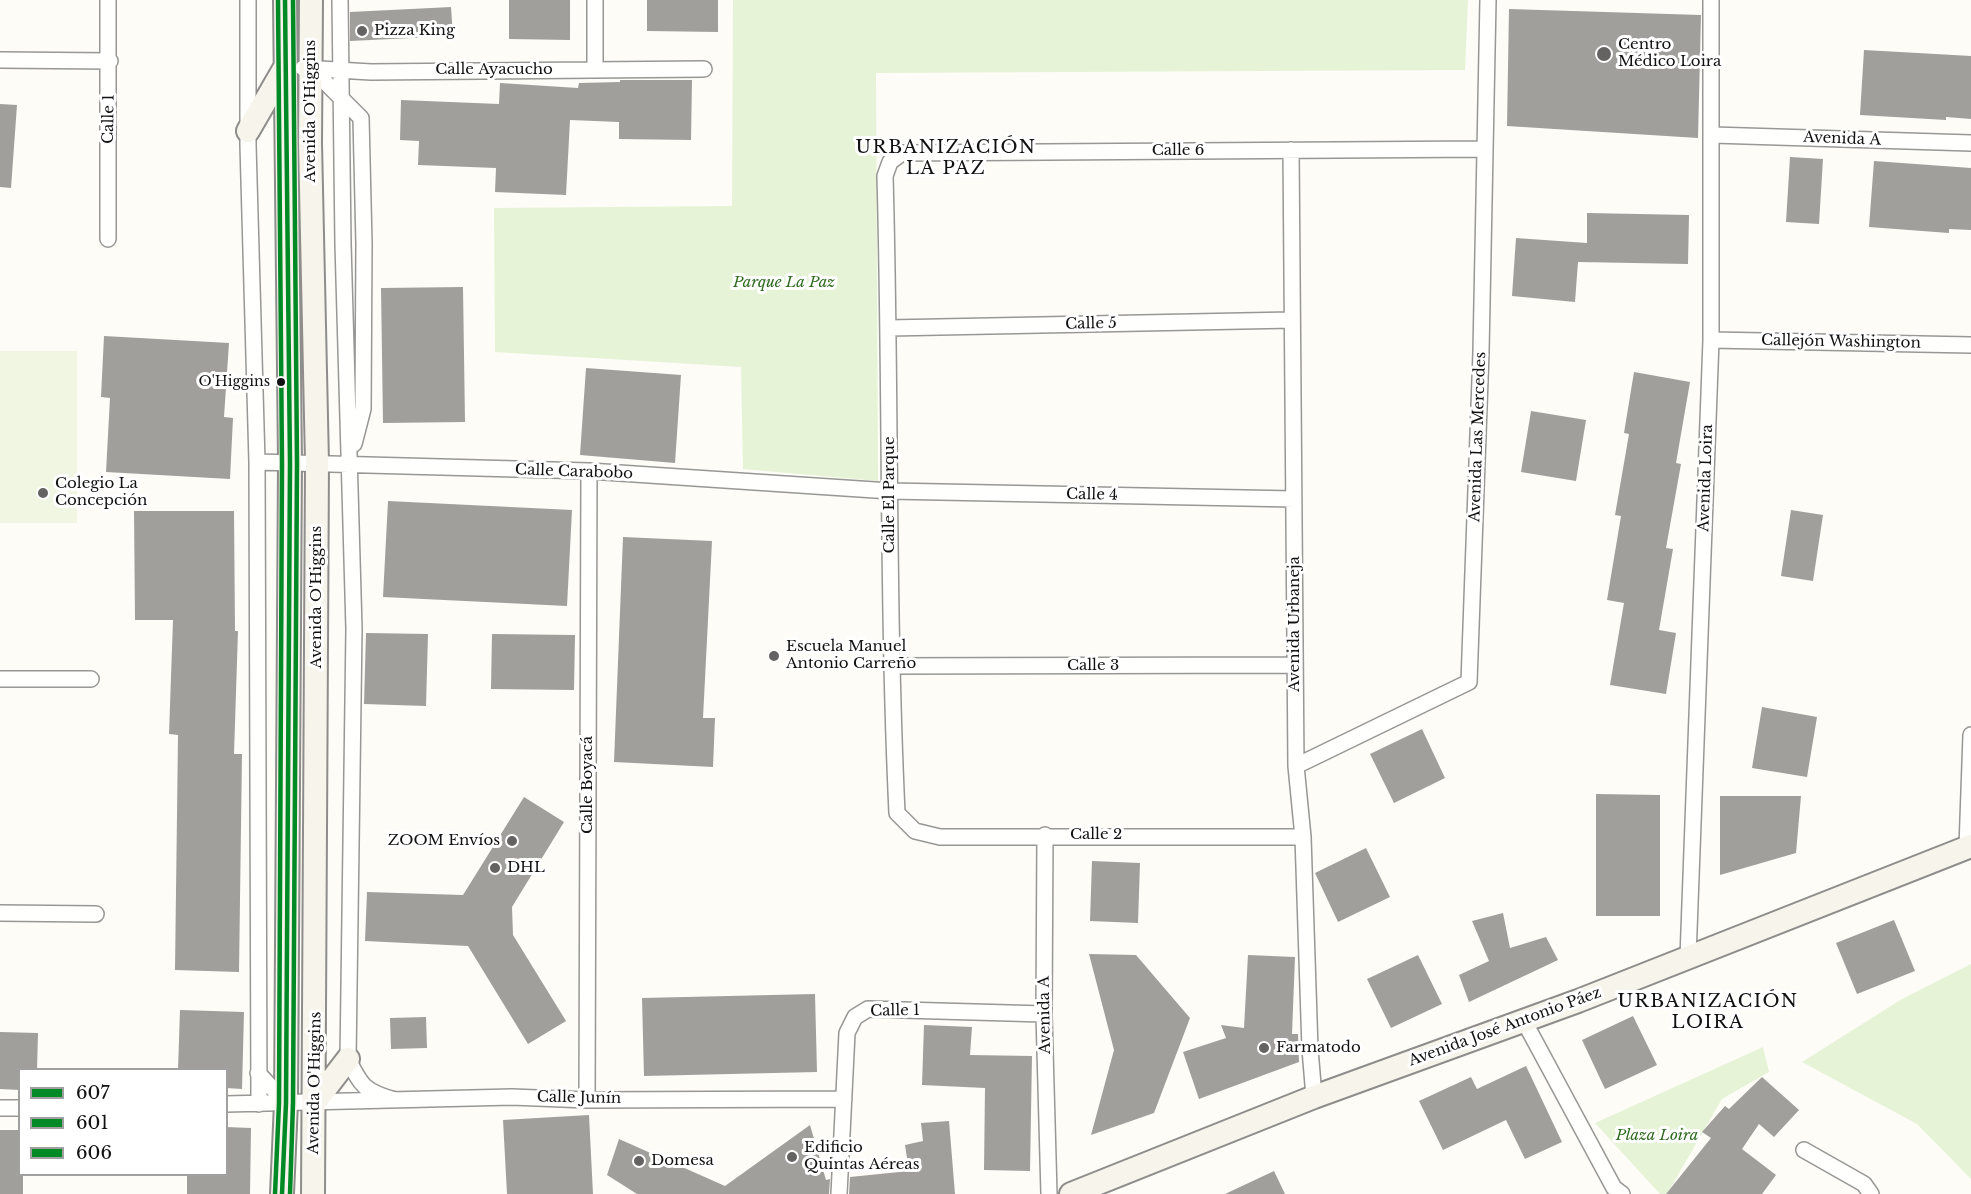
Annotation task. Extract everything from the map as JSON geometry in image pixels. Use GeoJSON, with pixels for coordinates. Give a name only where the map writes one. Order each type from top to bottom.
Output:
{"type":"FeatureCollection","features":[{"type":"Feature","properties":{"kind":"main road","name":"Avenida O'Higgins"},"geometry":{"type":"LineString","coordinates":[[282,1194],[286,1103],[290,464],[285,0]]}},
{"type":"Feature","properties":{"kind":"main road","name":"Avenida O'Higgins"},"geometry":{"type":"LineString","coordinates":[[311,0],[310,143],[317,463],[313,1194]]}},
{"type":"Feature","properties":{"kind":"main road"},"geometry":{"type":"LineString","coordinates":[[248,130],[285,67]]}},
{"type":"Feature","properties":{"kind":"main road","name":"Avenida José Antonio Páez"},"geometry":{"type":"LineString","coordinates":[[1071,1194],[1314,1097],[1524,1021],[1969,846]]}},
{"type":"Feature","properties":{"kind":"main road"},"geometry":{"type":"LineString","coordinates":[[315,1102],[348,1059]]}},
{"type":"Feature","properties":{"kind":"street","name":"Calle 1"},"geometry":{"type":"LineString","coordinates":[[108,0],[110,62],[108,239]]}},
{"type":"Feature","properties":{"kind":"street"},"geometry":{"type":"LineString","coordinates":[[248,0],[248,130],[257,462],[259,1104]]}},
{"type":"Feature","properties":{"kind":"street","name":"Avenida O'Higgins"},"geometry":{"type":"LineString","coordinates":[[340,0],[354,641],[348,1059]]}},
{"type":"Feature","properties":{"kind":"street"},"geometry":{"type":"LineString","coordinates":[[595,0],[595,70]]}},
{"type":"Feature","properties":{"kind":"street","name":"Avenida Las Mercedes"},"geometry":{"type":"LineString","coordinates":[[1296,766],[1469,682],[1481,352],[1488,0]]}},
{"type":"Feature","properties":{"kind":"street","name":"Avenida Loira"},"geometry":{"type":"LineString","coordinates":[[1688,957],[1711,340],[1713,135],[1711,0]]}},
{"type":"Feature","properties":{"kind":"street"},"geometry":{"type":"LineString","coordinates":[[0,60],[110,62]]}},
{"type":"Feature","properties":{"kind":"street","name":"Calle Ayacucho"},"geometry":{"type":"LineString","coordinates":[[285,67],[342,70],[704,69]]}},
{"type":"Feature","properties":{"kind":"street"},"geometry":{"type":"LineString","coordinates":[[311,68],[361,118],[364,244],[363,409],[349,465]]}},
{"type":"Feature","properties":{"kind":"street","name":"Avenida A"},"geometry":{"type":"LineString","coordinates":[[1713,135],[1971,142]]}},
{"type":"Feature","properties":{"kind":"street","name":"Calle 6"},"geometry":{"type":"LineString","coordinates":[[885,176],[891,162],[902,153],[1484,149]]}},
{"type":"Feature","properties":{"kind":"street","name":"Avenida Urbaneja"},"geometry":{"type":"LineString","coordinates":[[1291,150],[1296,766],[1303,837],[1310,1049],[1314,1097]]}},
{"type":"Feature","properties":{"kind":"street","name":"Calle El Parque"},"geometry":{"type":"LineString","coordinates":[[885,176],[889,328],[890,666],[897,813]]}},
{"type":"Feature","properties":{"kind":"street","name":"Calle 5"},"geometry":{"type":"LineString","coordinates":[[889,328],[1292,320]]}},
{"type":"Feature","properties":{"kind":"street","name":"Callejón Washington"},"geometry":{"type":"LineString","coordinates":[[1711,340],[1971,345]]}},
{"type":"Feature","properties":{"kind":"street","name":"Calle Carabobo"},"geometry":{"type":"LineString","coordinates":[[257,462],[589,471],[890,491]]}},
{"type":"Feature","properties":{"kind":"street","name":"Calle Boyacá"},"geometry":{"type":"LineString","coordinates":[[587,1100],[589,471]]}},
{"type":"Feature","properties":{"kind":"street","name":"Calle 4"},"geometry":{"type":"LineString","coordinates":[[890,491],[1294,499]]}},
{"type":"Feature","properties":{"kind":"street","name":"Calle 3"},"geometry":{"type":"LineString","coordinates":[[890,666],[1295,665]]}},
{"type":"Feature","properties":{"kind":"street"},"geometry":{"type":"LineString","coordinates":[[0,679],[92,679]]}},
{"type":"Feature","properties":{"kind":"street"},"geometry":{"type":"LineString","coordinates":[[1969,846],[1971,735]]}},
{"type":"Feature","properties":{"kind":"street","name":"Calle 2"},"geometry":{"type":"LineString","coordinates":[[897,813],[915,831],[940,837],[1045,835],[1303,837]]}},
{"type":"Feature","properties":{"kind":"street","name":"Avenida A"},"geometry":{"type":"LineString","coordinates":[[1045,835],[1044,1014],[1049,1194]]}},
{"type":"Feature","properties":{"kind":"street"},"geometry":{"type":"LineString","coordinates":[[0,913],[96,914]]}},
{"type":"Feature","properties":{"kind":"street","name":"Calle 1"},"geometry":{"type":"LineString","coordinates":[[839,1194],[847,1033],[855,1017],[868,1008],[1044,1014]]}},
{"type":"Feature","properties":{"kind":"street"},"geometry":{"type":"LineString","coordinates":[[1524,1021],[1615,1192]]}},
{"type":"Feature","properties":{"kind":"street"},"geometry":{"type":"LineString","coordinates":[[348,1059],[365,1089],[374,1095],[395,1100]]}},
{"type":"Feature","properties":{"kind":"street","name":"Avenida O'Higgins"},"geometry":{"type":"LineString","coordinates":[[258,1073],[286,1103]]}},
{"type":"Feature","properties":{"kind":"street","name":"Calle Junín"},"geometry":{"type":"LineString","coordinates":[[228,1104],[512,1097],[587,1100],[844,1099]]}},
{"type":"Feature","properties":{"kind":"street"},"geometry":{"type":"LineString","coordinates":[[0,1108],[18,1108]]}},
{"type":"Feature","properties":{"kind":"street"},"geometry":{"type":"LineString","coordinates":[[1804,1150],[1864,1184],[1871,1194]]}},
{"type":"Feature","properties":{"kind":"green space","name":"Parque La Paz"},"geometry":{"type":"Polygon","coordinates":[[[733,0],[1468,0],[1465,70],[876,73],[878,481],[743,469],[741,367],[495,352],[494,208],[732,206],[733,0]]]}},
{"type":"Feature","properties":{"kind":"green space"},"geometry":{"type":"Polygon","coordinates":[[[0,351],[77,351],[77,523],[0,523],[0,351]]]}},
{"type":"Feature","properties":{"kind":"green space"},"geometry":{"type":"Polygon","coordinates":[[[1971,964],[1971,1179],[1917,1124],[1802,1062],[1902,999],[1971,964]]]}},
{"type":"Feature","properties":{"kind":"green space","name":"Plaza Loira"},"geometry":{"type":"Polygon","coordinates":[[[1763,1047],[1769,1072],[1722,1099],[1667,1194],[1660,1194],[1595,1123],[1763,1047]]]}},
{"type":"Feature","properties":{"kind":"building"},"geometry":{"type":"Polygon","coordinates":[[[509,0],[570,0],[570,40],[509,39],[509,0]]]}},
{"type":"Feature","properties":{"kind":"building"},"geometry":{"type":"Polygon","coordinates":[[[647,0],[718,0],[718,32],[647,31],[647,0]]]}},
{"type":"Feature","properties":{"kind":"building"},"geometry":{"type":"Polygon","coordinates":[[[451,7],[453,36],[350,41],[350,12],[451,7]]]}},
{"type":"Feature","properties":{"kind":"building","name":"Centro Médico Loira"},"geometry":{"type":"Polygon","coordinates":[[[1509,9],[1701,15],[1698,138],[1507,126],[1509,9]]]}},
{"type":"Feature","properties":{"kind":"building"},"geometry":{"type":"Polygon","coordinates":[[[1864,50],[1971,56],[1971,119],[1946,117],[1946,120],[1860,115],[1864,50]]]}},
{"type":"Feature","properties":{"kind":"building"},"geometry":{"type":"Polygon","coordinates":[[[620,80],[692,80],[691,140],[619,139],[619,122],[570,120],[566,195],[495,192],[496,168],[418,165],[419,141],[400,140],[401,100],[499,104],[500,83],[578,88],[579,83],[620,82],[620,80]]]}},
{"type":"Feature","properties":{"kind":"building"},"geometry":{"type":"Polygon","coordinates":[[[0,104],[17,105],[11,188],[0,187],[0,104]]]}},
{"type":"Feature","properties":{"kind":"building"},"geometry":{"type":"Polygon","coordinates":[[[1790,157],[1823,159],[1819,224],[1786,222],[1790,157]]]}},
{"type":"Feature","properties":{"kind":"building"},"geometry":{"type":"Polygon","coordinates":[[[1874,161],[1971,168],[1971,230],[1949,229],[1949,233],[1869,227],[1874,161]]]}},
{"type":"Feature","properties":{"kind":"building"},"geometry":{"type":"Polygon","coordinates":[[[1587,213],[1689,215],[1688,264],[1578,262],[1575,302],[1512,296],[1516,238],[1587,243],[1587,213]]]}},
{"type":"Feature","properties":{"kind":"building"},"geometry":{"type":"Polygon","coordinates":[[[463,287],[465,422],[383,423],[381,288],[463,287]]]}},
{"type":"Feature","properties":{"kind":"building"},"geometry":{"type":"Polygon","coordinates":[[[104,336],[229,343],[224,417],[233,418],[230,479],[106,472],[110,398],[101,397],[104,336]]]}},
{"type":"Feature","properties":{"kind":"building"},"geometry":{"type":"Polygon","coordinates":[[[586,368],[681,375],[675,463],[580,455],[586,368]]]}},
{"type":"Feature","properties":{"kind":"building"},"geometry":{"type":"Polygon","coordinates":[[[1634,372],[1690,382],[1676,463],[1681,464],[1666,548],[1673,549],[1659,630],[1676,633],[1666,694],[1610,685],[1624,603],[1607,600],[1621,516],[1615,515],[1629,434],[1624,433],[1634,372]]]}},
{"type":"Feature","properties":{"kind":"building"},"geometry":{"type":"Polygon","coordinates":[[[1531,411],[1586,420],[1576,481],[1521,472],[1531,411]]]}},
{"type":"Feature","properties":{"kind":"building"},"geometry":{"type":"Polygon","coordinates":[[[388,501],[572,510],[567,606],[383,597],[388,501]]]}},
{"type":"Feature","properties":{"kind":"building"},"geometry":{"type":"Polygon","coordinates":[[[1791,510],[1823,515],[1813,581],[1781,576],[1791,510]]]}},
{"type":"Feature","properties":{"kind":"building"},"geometry":{"type":"Polygon","coordinates":[[[134,511],[234,511],[235,631],[238,631],[234,754],[242,754],[239,972],[175,970],[178,735],[169,734],[173,620],[135,620],[134,511]]]}},
{"type":"Feature","properties":{"kind":"building"},"geometry":{"type":"Polygon","coordinates":[[[623,537],[712,541],[703,718],[715,718],[713,767],[614,762],[623,537]]]}},
{"type":"Feature","properties":{"kind":"building"},"geometry":{"type":"Polygon","coordinates":[[[366,633],[428,634],[426,706],[364,704],[366,633]]]}},
{"type":"Feature","properties":{"kind":"building"},"geometry":{"type":"Polygon","coordinates":[[[492,634],[575,635],[574,690],[491,689],[492,634]]]}},
{"type":"Feature","properties":{"kind":"building"},"geometry":{"type":"Polygon","coordinates":[[[1762,707],[1817,717],[1807,777],[1752,768],[1762,707]]]}},
{"type":"Feature","properties":{"kind":"building"},"geometry":{"type":"Polygon","coordinates":[[[1422,729],[1445,778],[1394,803],[1370,754],[1422,729]]]}},
{"type":"Feature","properties":{"kind":"building"},"geometry":{"type":"Polygon","coordinates":[[[1596,794],[1660,795],[1660,916],[1596,916],[1596,794]]]}},
{"type":"Feature","properties":{"kind":"building"},"geometry":{"type":"Polygon","coordinates":[[[1720,796],[1801,796],[1796,853],[1720,875],[1720,796]]]}},
{"type":"Feature","properties":{"kind":"building"},"geometry":{"type":"Polygon","coordinates":[[[524,797],[564,822],[512,907],[513,935],[566,1021],[528,1044],[468,946],[365,941],[367,892],[463,895],[524,797]]]}},
{"type":"Feature","properties":{"kind":"building"},"geometry":{"type":"Polygon","coordinates":[[[1366,848],[1390,897],[1338,922],[1315,873],[1366,848]]]}},
{"type":"Feature","properties":{"kind":"building"},"geometry":{"type":"Polygon","coordinates":[[[1092,861],[1140,863],[1138,923],[1090,921],[1092,861]]]}},
{"type":"Feature","properties":{"kind":"building"},"geometry":{"type":"Polygon","coordinates":[[[1503,913],[1510,948],[1546,937],[1558,960],[1469,1002],[1459,975],[1489,961],[1472,921],[1503,913]]]}},
{"type":"Feature","properties":{"kind":"building"},"geometry":{"type":"Polygon","coordinates":[[[1894,920],[1915,971],[1857,994],[1836,943],[1894,920]]]}},
{"type":"Feature","properties":{"kind":"building"},"geometry":{"type":"Polygon","coordinates":[[[1089,954],[1136,955],[1190,1018],[1154,1113],[1091,1135],[1114,1050],[1089,954]]]}},
{"type":"Feature","properties":{"kind":"building"},"geometry":{"type":"Polygon","coordinates":[[[1248,955],[1295,957],[1292,1034],[1298,1034],[1299,1062],[1199,1099],[1183,1052],[1226,1038],[1221,1025],[1244,1028],[1248,955]]]}},
{"type":"Feature","properties":{"kind":"building"},"geometry":{"type":"Polygon","coordinates":[[[1418,955],[1442,1004],[1391,1028],[1367,979],[1418,955]]]}},
{"type":"Feature","properties":{"kind":"building"},"geometry":{"type":"Polygon","coordinates":[[[815,994],[817,1072],[644,1076],[642,998],[815,994]]]}},
{"type":"Feature","properties":{"kind":"building"},"geometry":{"type":"Polygon","coordinates":[[[180,1010],[244,1012],[242,1089],[228,1088],[228,1068],[178,1068],[180,1010]]]}},
{"type":"Feature","properties":{"kind":"building"},"geometry":{"type":"Polygon","coordinates":[[[1633,1016],[1657,1065],[1605,1089],[1582,1040],[1633,1016]]]}},
{"type":"Feature","properties":{"kind":"building"},"geometry":{"type":"Polygon","coordinates":[[[426,1017],[427,1048],[391,1049],[390,1018],[426,1017]]]}},
{"type":"Feature","properties":{"kind":"building"},"geometry":{"type":"Polygon","coordinates":[[[924,1025],[972,1027],[970,1055],[1032,1056],[1030,1171],[984,1170],[985,1088],[922,1085],[924,1025]]]}},
{"type":"Feature","properties":{"kind":"building"},"geometry":{"type":"Polygon","coordinates":[[[0,1032],[38,1033],[37,1068],[18,1068],[18,1090],[0,1089],[0,1032]]]}},
{"type":"Feature","properties":{"kind":"building"},"geometry":{"type":"Polygon","coordinates":[[[1526,1066],[1562,1142],[1525,1159],[1506,1120],[1443,1150],[1419,1101],[1471,1077],[1477,1089],[1526,1066]]]}},
{"type":"Feature","properties":{"kind":"building"},"geometry":{"type":"Polygon","coordinates":[[[1762,1077],[1799,1110],[1774,1137],[1759,1124],[1742,1149],[1776,1175],[1762,1194],[1666,1194],[1711,1138],[1702,1132],[1725,1106],[1729,1109],[1762,1077]]]}},
{"type":"Feature","properties":{"kind":"building"},"geometry":{"type":"Polygon","coordinates":[[[589,1115],[593,1194],[507,1194],[503,1120],[589,1115]]]}},
{"type":"Feature","properties":{"kind":"building"},"geometry":{"type":"Polygon","coordinates":[[[949,1121],[955,1194],[849,1194],[850,1177],[909,1171],[905,1145],[923,1141],[921,1123],[949,1121]]]}},
{"type":"Feature","properties":{"kind":"building","name":"Edificio Quintas Aéreas"},"geometry":{"type":"Polygon","coordinates":[[[810,1125],[826,1180],[830,1179],[829,1194],[637,1194],[607,1175],[619,1139],[725,1186],[810,1125]]]}},
{"type":"Feature","properties":{"kind":"building"},"geometry":{"type":"Polygon","coordinates":[[[228,1127],[251,1128],[250,1194],[187,1194],[187,1176],[228,1176],[228,1127]]]}},
{"type":"Feature","properties":{"kind":"building"},"geometry":{"type":"Polygon","coordinates":[[[0,1130],[18,1130],[18,1176],[23,1176],[23,1194],[0,1194],[0,1130]]]}},
{"type":"Feature","properties":{"kind":"building"},"geometry":{"type":"Polygon","coordinates":[[[1274,1171],[1285,1194],[1225,1194],[1274,1171]]]}},
{"type":"Feature","properties":{"kind":"transit line","name":"606"},"geometry":{"type":"LineString","coordinates":[[275,1194],[279,1103],[282,463],[278,0]]}},
{"type":"Feature","properties":{"kind":"transit line","name":"607"},"geometry":{"type":"LineString","coordinates":[[282,1194],[286,1103],[290,463],[285,0]]}},
{"type":"Feature","properties":{"kind":"transit line","name":"601"},"geometry":{"type":"LineString","coordinates":[[290,1194],[293,1103],[297,463],[293,0]]}},
{"type":"Feature","properties":{"kind":"place","name":"Pizza King"},"geometry":{"type":"Point","coordinates":[362,31]}},
{"type":"Feature","properties":{"kind":"place","name":"Centro Médico Loira"},"geometry":{"type":"Point","coordinates":[1604,54]}},
{"type":"Feature","properties":{"kind":"place","name":"O'Higgins"},"geometry":{"type":"Point","coordinates":[281,382]}},
{"type":"Feature","properties":{"kind":"place","name":"Colegio La Concepción"},"geometry":{"type":"Point","coordinates":[43,493]}},
{"type":"Feature","properties":{"kind":"place","name":"Escuela Manuel Antonio Carreño"},"geometry":{"type":"Point","coordinates":[774,656]}},
{"type":"Feature","properties":{"kind":"place","name":"ZOOM Envíos"},"geometry":{"type":"Point","coordinates":[512,841]}},
{"type":"Feature","properties":{"kind":"place","name":"DHL"},"geometry":{"type":"Point","coordinates":[495,868]}},
{"type":"Feature","properties":{"kind":"place","name":"Farmatodo"},"geometry":{"type":"Point","coordinates":[1264,1048]}},
{"type":"Feature","properties":{"kind":"place","name":"Edificio Quintas Aéreas"},"geometry":{"type":"Point","coordinates":[792,1157]}},
{"type":"Feature","properties":{"kind":"place","name":"Domesa"},"geometry":{"type":"Point","coordinates":[639,1161]}},
{"type":"Feature","properties":{"kind":"district","name":"URBANIZACIÓN LA PAZ"},"geometry":{"type":"Point","coordinates":[946,158]}},
{"type":"Feature","properties":{"kind":"district","name":"URBANIZACIÓN LOIRA"},"geometry":{"type":"Point","coordinates":[1708,1012]}}]}
